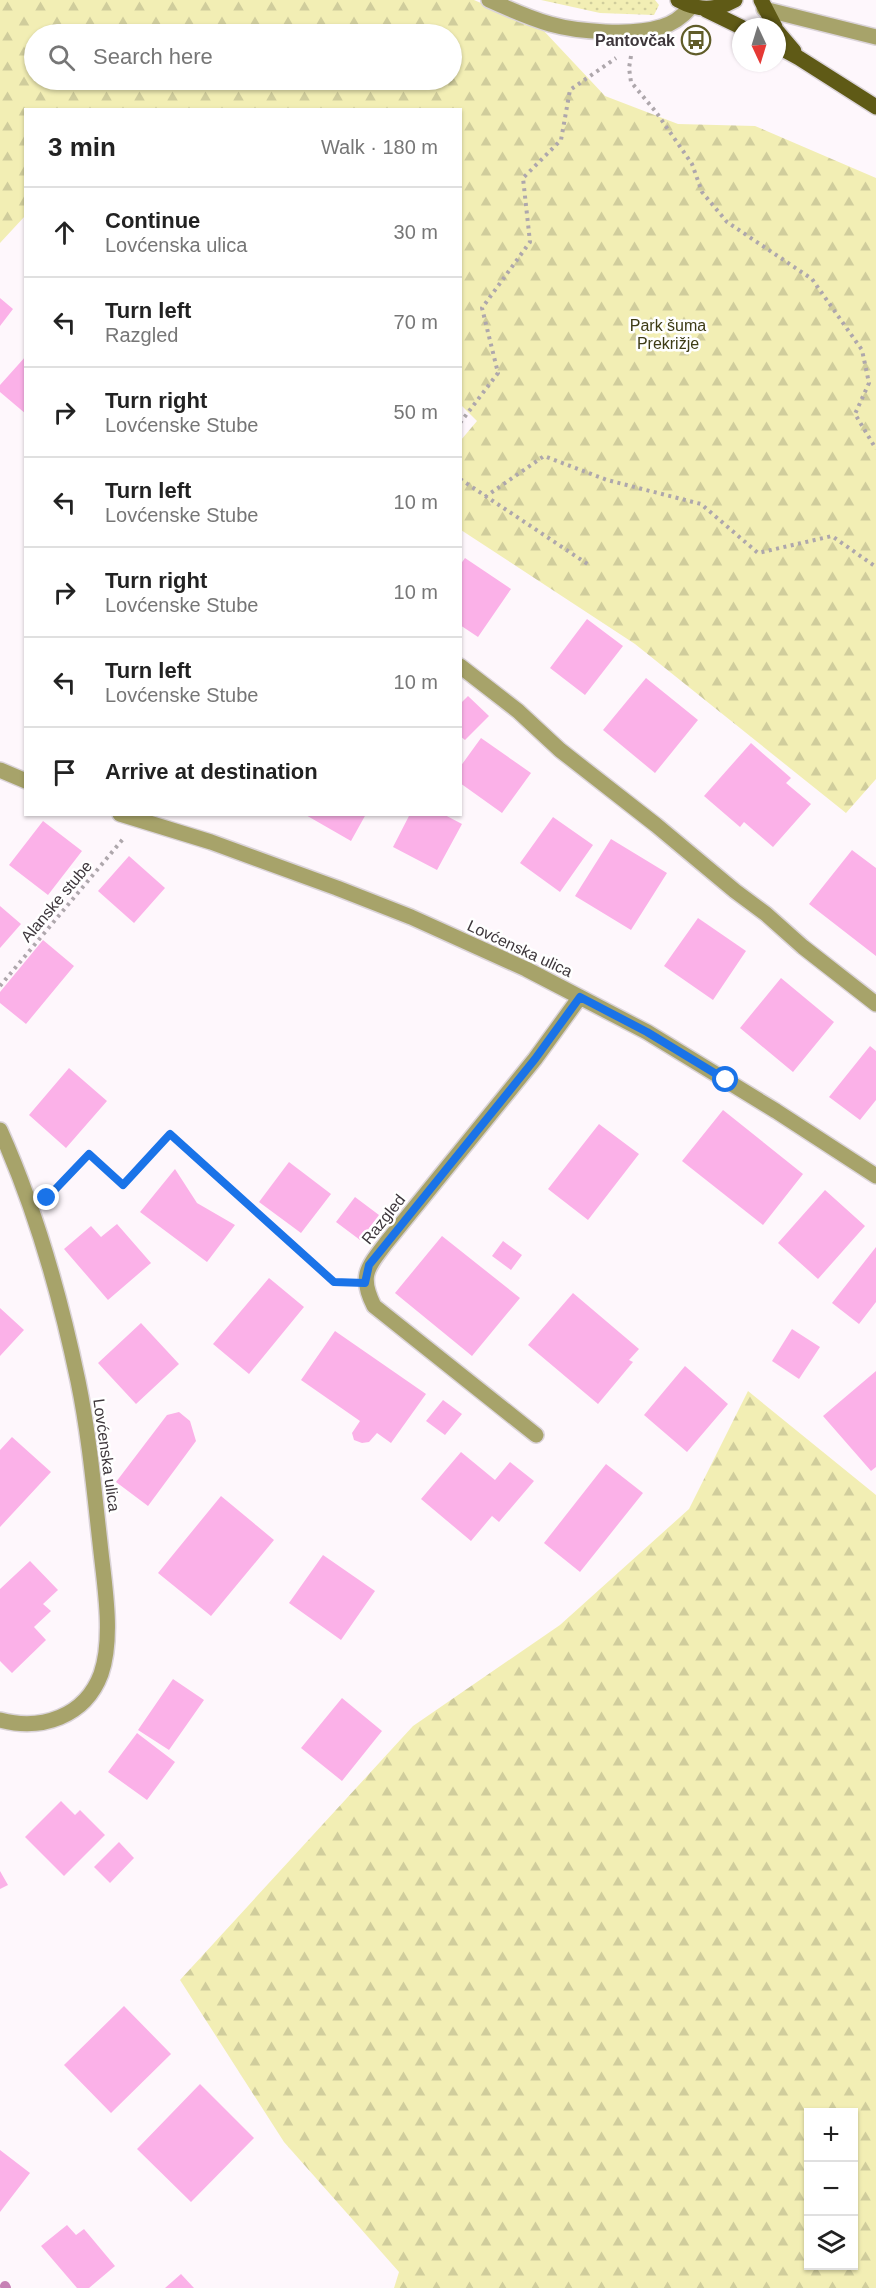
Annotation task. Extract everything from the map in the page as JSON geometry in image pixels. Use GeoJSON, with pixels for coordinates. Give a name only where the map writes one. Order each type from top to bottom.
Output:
{"type":"FeatureCollection","features":[{"type":"Feature","properties":{"kind":"main road"},"geometry":{"type":"LineString","coordinates":[[692,5],[723,7],[735,0]]}},
{"type":"Feature","properties":{"kind":"main road"},"geometry":{"type":"LineString","coordinates":[[763,4],[770,18]]}},
{"type":"Feature","properties":{"kind":"main road"},"geometry":{"type":"LineString","coordinates":[[692,5],[732,23]]}},
{"type":"Feature","properties":{"kind":"main road"},"geometry":{"type":"LineString","coordinates":[[786,42],[799,58]]}},
{"type":"Feature","properties":{"kind":"main road"},"geometry":{"type":"LineString","coordinates":[[786,51],[876,107]]}},
{"type":"Feature","properties":{"kind":"street"},"geometry":{"type":"LineString","coordinates":[[489,0],[551,24],[623,32],[662,27],[681,18],[692,5]]}},
{"type":"Feature","properties":{"kind":"street"},"geometry":{"type":"LineString","coordinates":[[763,4],[876,37]]}},
{"type":"Feature","properties":{"kind":"street"},"geometry":{"type":"LineString","coordinates":[[462,668],[518,711],[560,750],[876,1004]]}},
{"type":"Feature","properties":{"kind":"street"},"geometry":{"type":"LineString","coordinates":[[0,770],[24,780]]}},
{"type":"Feature","properties":{"kind":"street","name":"Lovćenska ulica"},"geometry":{"type":"LineString","coordinates":[[126,816],[211,842],[400,912],[526,969],[647,1032],[876,1176]]}},
{"type":"Feature","properties":{"kind":"street","name":"Razgled"},"geometry":{"type":"LineString","coordinates":[[365,1283],[369,1265],[380,1250],[535,1059],[580,997]]}},
{"type":"Feature","properties":{"kind":"street","name":"Lovćenska ulica"},"geometry":{"type":"LineString","coordinates":[[0,1130],[22,1182],[54,1280],[78,1382],[87,1433],[105,1604],[105,1656],[93,1690],[82,1704],[66,1715],[51,1721],[13,1724],[0,1720]]}},
{"type":"Feature","properties":{"kind":"street"},"geometry":{"type":"LineString","coordinates":[[365,1283],[374,1306],[380,1312],[536,1435]]}},
{"type":"Feature","properties":{"kind":"path"},"geometry":{"type":"LineString","coordinates":[[633,45],[629,68],[631,82],[656,112],[692,164],[702,192],[727,222],[812,279],[862,350],[869,383],[855,414],[876,449]]}},
{"type":"Feature","properties":{"kind":"path"},"geometry":{"type":"LineString","coordinates":[[462,420],[498,374],[482,308],[530,242],[524,178],[561,140],[570,90],[617,57]]}},
{"type":"Feature","properties":{"kind":"path"},"geometry":{"type":"LineString","coordinates":[[485,497],[544,456],[607,480],[701,504],[758,553],[832,536],[876,567]]}},
{"type":"Feature","properties":{"kind":"path"},"geometry":{"type":"LineString","coordinates":[[462,480],[589,565]]}},
{"type":"Feature","properties":{"kind":"path","name":"Alanske stube"},"geometry":{"type":"LineString","coordinates":[[0,986],[130,831]]}},
{"type":"Feature","properties":{"kind":"path"},"geometry":{"type":"LineString","coordinates":[[33,1213],[89,1154],[123,1185],[170,1134],[334,1282],[365,1283]]}},
{"type":"Feature","properties":{"kind":"green space","name":"Park šuma Prekrižje"},"geometry":{"type":"Polygon","coordinates":[[[0,0],[474,0],[543,30],[605,96],[678,124],[755,126],[876,178],[876,779],[846,813],[635,644],[462,531],[462,439],[477,421],[462,406],[462,108],[24,108],[24,217],[0,243],[0,0]]]}},
{"type":"Feature","properties":{"kind":"green space"},"geometry":{"type":"Polygon","coordinates":[[[541,0],[655,0],[659,5],[654,15],[600,13],[541,0]]]}},
{"type":"Feature","properties":{"kind":"green space"},"geometry":{"type":"Polygon","coordinates":[[[748,1391],[876,1495],[876,2288],[394,2288],[399,2272],[284,2142],[180,1980],[413,1726],[560,1625],[689,1509],[748,1391]]]}},
{"type":"Feature","properties":{"kind":"building"},"geometry":{"type":"Polygon","coordinates":[[[0,298],[13,309],[0,326],[0,298]]]}},
{"type":"Feature","properties":{"kind":"building"},"geometry":{"type":"Polygon","coordinates":[[[24,358],[24,412],[0,392],[0,385],[24,358]]]}},
{"type":"Feature","properties":{"kind":"building"},"geometry":{"type":"Polygon","coordinates":[[[465,558],[511,589],[478,637],[462,626],[462,562],[465,558]]]}},
{"type":"Feature","properties":{"kind":"building"},"geometry":{"type":"Polygon","coordinates":[[[587,619],[623,646],[585,695],[550,668],[587,619]]]}},
{"type":"Feature","properties":{"kind":"building"},"geometry":{"type":"Polygon","coordinates":[[[646,678],[698,720],[655,773],[603,730],[646,678]]]}},
{"type":"Feature","properties":{"kind":"building"},"geometry":{"type":"Polygon","coordinates":[[[468,696],[489,716],[465,740],[462,738],[462,702],[468,696]]]}},
{"type":"Feature","properties":{"kind":"building"},"geometry":{"type":"Polygon","coordinates":[[[481,738],[531,773],[502,813],[462,784],[462,764],[481,738]]]}},
{"type":"Feature","properties":{"kind":"building"},"geometry":{"type":"Polygon","coordinates":[[[751,743],[791,778],[786,783],[811,804],[773,847],[744,822],[740,827],[704,796],[751,743]]]}},
{"type":"Feature","properties":{"kind":"building"},"geometry":{"type":"Polygon","coordinates":[[[307,816],[365,816],[351,841],[307,816]]]}},
{"type":"Feature","properties":{"kind":"building"},"geometry":{"type":"Polygon","coordinates":[[[409,816],[447,816],[462,824],[437,870],[393,847],[409,816]]]}},
{"type":"Feature","properties":{"kind":"building"},"geometry":{"type":"Polygon","coordinates":[[[553,817],[593,845],[560,892],[520,863],[553,817]]]}},
{"type":"Feature","properties":{"kind":"building"},"geometry":{"type":"Polygon","coordinates":[[[43,821],[82,851],[48,895],[9,865],[43,821]]]}},
{"type":"Feature","properties":{"kind":"building"},"geometry":{"type":"Polygon","coordinates":[[[611,839],[667,873],[631,930],[575,896],[611,839]]]}},
{"type":"Feature","properties":{"kind":"building"},"geometry":{"type":"Polygon","coordinates":[[[852,850],[876,868],[876,956],[809,904],[852,850]]]}},
{"type":"Feature","properties":{"kind":"building"},"geometry":{"type":"Polygon","coordinates":[[[129,856],[165,888],[134,923],[98,891],[129,856]]]}},
{"type":"Feature","properties":{"kind":"building"},"geometry":{"type":"Polygon","coordinates":[[[0,906],[21,924],[0,948],[0,906]]]}},
{"type":"Feature","properties":{"kind":"building"},"geometry":{"type":"Polygon","coordinates":[[[698,918],[746,951],[713,1000],[664,966],[698,918]]]}},
{"type":"Feature","properties":{"kind":"building"},"geometry":{"type":"Polygon","coordinates":[[[43,940],[74,966],[26,1024],[0,1003],[0,992],[43,940]]]}},
{"type":"Feature","properties":{"kind":"building"},"geometry":{"type":"Polygon","coordinates":[[[781,978],[834,1022],[793,1072],[740,1028],[781,978]]]}},
{"type":"Feature","properties":{"kind":"building"},"geometry":{"type":"Polygon","coordinates":[[[870,1046],[876,1051],[876,1100],[860,1120],[829,1097],[870,1046]]]}},
{"type":"Feature","properties":{"kind":"building"},"geometry":{"type":"Polygon","coordinates":[[[69,1068],[107,1101],[66,1148],[29,1115],[69,1068]]]}},
{"type":"Feature","properties":{"kind":"building"},"geometry":{"type":"Polygon","coordinates":[[[723,1110],[803,1174],[763,1225],[682,1161],[723,1110]]]}},
{"type":"Feature","properties":{"kind":"building"},"geometry":{"type":"Polygon","coordinates":[[[599,1124],[639,1154],[588,1220],[548,1189],[599,1124]]]}},
{"type":"Feature","properties":{"kind":"building"},"geometry":{"type":"Polygon","coordinates":[[[289,1162],[331,1194],[301,1233],[259,1202],[289,1162]]]}},
{"type":"Feature","properties":{"kind":"building"},"geometry":{"type":"Polygon","coordinates":[[[175,1169],[197,1203],[235,1225],[207,1262],[140,1212],[175,1169]]]}},
{"type":"Feature","properties":{"kind":"building"},"geometry":{"type":"Polygon","coordinates":[[[825,1190],[865,1226],[818,1279],[778,1243],[825,1190]]]}},
{"type":"Feature","properties":{"kind":"building"},"geometry":{"type":"Polygon","coordinates":[[[355,1197],[379,1215],[360,1240],[336,1222],[355,1197]]]}},
{"type":"Feature","properties":{"kind":"building"},"geometry":{"type":"Polygon","coordinates":[[[117,1224],[151,1263],[108,1300],[64,1249],[91,1226],[101,1237],[117,1224]]]}},
{"type":"Feature","properties":{"kind":"building"},"geometry":{"type":"Polygon","coordinates":[[[442,1236],[520,1298],[472,1356],[395,1293],[442,1236]]]}},
{"type":"Feature","properties":{"kind":"building"},"geometry":{"type":"Polygon","coordinates":[[[503,1241],[522,1255],[511,1270],[492,1256],[503,1241]]]}},
{"type":"Feature","properties":{"kind":"building"},"geometry":{"type":"Polygon","coordinates":[[[876,1247],[876,1302],[859,1324],[832,1303],[876,1247]]]}},
{"type":"Feature","properties":{"kind":"building"},"geometry":{"type":"Polygon","coordinates":[[[269,1278],[304,1307],[249,1374],[213,1344],[269,1278]]]}},
{"type":"Feature","properties":{"kind":"building"},"geometry":{"type":"Polygon","coordinates":[[[573,1293],[639,1349],[629,1360],[633,1362],[598,1404],[528,1345],[573,1293]]]}},
{"type":"Feature","properties":{"kind":"building"},"geometry":{"type":"Polygon","coordinates":[[[0,1308],[24,1330],[0,1356],[0,1308]]]}},
{"type":"Feature","properties":{"kind":"building"},"geometry":{"type":"Polygon","coordinates":[[[141,1323],[179,1364],[136,1404],[98,1363],[141,1323]]]}},
{"type":"Feature","properties":{"kind":"building"},"geometry":{"type":"Polygon","coordinates":[[[792,1329],[820,1347],[799,1379],[772,1361],[792,1329]]]}},
{"type":"Feature","properties":{"kind":"building"},"geometry":{"type":"Polygon","coordinates":[[[335,1331],[426,1394],[391,1443],[377,1433],[369,1442],[362,1443],[354,1440],[352,1433],[360,1421],[301,1380],[335,1331]]]}},
{"type":"Feature","properties":{"kind":"building"},"geometry":{"type":"Polygon","coordinates":[[[685,1366],[728,1404],[687,1452],[644,1415],[685,1366]]]}},
{"type":"Feature","properties":{"kind":"building"},"geometry":{"type":"Polygon","coordinates":[[[876,1371],[876,1467],[871,1471],[823,1416],[876,1371]]]}},
{"type":"Feature","properties":{"kind":"building"},"geometry":{"type":"Polygon","coordinates":[[[443,1400],[462,1414],[445,1435],[426,1421],[443,1400]]]}},
{"type":"Feature","properties":{"kind":"building"},"geometry":{"type":"Polygon","coordinates":[[[179,1412],[190,1421],[196,1441],[148,1506],[116,1482],[167,1415],[179,1412]]]}},
{"type":"Feature","properties":{"kind":"building"},"geometry":{"type":"Polygon","coordinates":[[[12,1437],[51,1472],[0,1527],[0,1450],[12,1437]]]}},
{"type":"Feature","properties":{"kind":"building"},"geometry":{"type":"Polygon","coordinates":[[[461,1452],[495,1480],[510,1462],[534,1481],[499,1522],[492,1516],[471,1541],[421,1499],[461,1452]]]}},
{"type":"Feature","properties":{"kind":"building"},"geometry":{"type":"Polygon","coordinates":[[[606,1464],[643,1493],[580,1572],[544,1543],[606,1464]]]}},
{"type":"Feature","properties":{"kind":"building"},"geometry":{"type":"Polygon","coordinates":[[[221,1496],[274,1540],[211,1616],[158,1573],[221,1496]]]}},
{"type":"Feature","properties":{"kind":"building"},"geometry":{"type":"Polygon","coordinates":[[[323,1555],[375,1591],[341,1640],[289,1603],[323,1555]]]}},
{"type":"Feature","properties":{"kind":"building"},"geometry":{"type":"Polygon","coordinates":[[[30,1561],[58,1590],[43,1604],[51,1611],[34,1627],[46,1640],[12,1673],[0,1661],[0,1589],[30,1561]]]}},
{"type":"Feature","properties":{"kind":"building"},"geometry":{"type":"Polygon","coordinates":[[[173,1679],[204,1700],[169,1750],[138,1730],[173,1679]]]}},
{"type":"Feature","properties":{"kind":"building"},"geometry":{"type":"Polygon","coordinates":[[[342,1698],[382,1731],[342,1781],[301,1748],[342,1698]]]}},
{"type":"Feature","properties":{"kind":"building"},"geometry":{"type":"Polygon","coordinates":[[[137,1733],[175,1762],[147,1800],[108,1772],[137,1733]]]}},
{"type":"Feature","properties":{"kind":"building"},"geometry":{"type":"Polygon","coordinates":[[[61,1801],[75,1815],[80,1810],[105,1835],[64,1876],[25,1837],[61,1801]]]}},
{"type":"Feature","properties":{"kind":"building"},"geometry":{"type":"Polygon","coordinates":[[[119,1842],[134,1858],[110,1883],[94,1867],[119,1842]]]}},
{"type":"Feature","properties":{"kind":"building"},"geometry":{"type":"Polygon","coordinates":[[[0,1871],[8,1885],[0,1889],[0,1871]]]}},
{"type":"Feature","properties":{"kind":"building"},"geometry":{"type":"Polygon","coordinates":[[[124,2006],[171,2054],[111,2113],[64,2065],[124,2006]]]}},
{"type":"Feature","properties":{"kind":"building"},"geometry":{"type":"Polygon","coordinates":[[[200,2084],[254,2138],[191,2202],[137,2149],[200,2084]]]}},
{"type":"Feature","properties":{"kind":"building"},"geometry":{"type":"Polygon","coordinates":[[[0,2150],[30,2173],[0,2212],[0,2150]]]}},
{"type":"Feature","properties":{"kind":"building"},"geometry":{"type":"Polygon","coordinates":[[[67,2225],[76,2235],[84,2229],[115,2266],[89,2288],[77,2288],[41,2246],[67,2225]]]}},
{"type":"Feature","properties":{"kind":"building"},"geometry":{"type":"Polygon","coordinates":[[[181,2274],[194,2288],[165,2288],[181,2274]]]}},
{"type":"Feature","properties":{"kind":"place","name":"Pantovčak"},"geometry":{"type":"Point","coordinates":[696,40]}},
{"type":"Feature","properties":{"kind":"route"},"geometry":{"type":"LineString","coordinates":[[47,1198],[89,1154],[123,1185],[170,1134],[334,1282],[365,1283],[369,1265],[535,1059],[580,997],[647,1032],[726,1080]]}}]}
